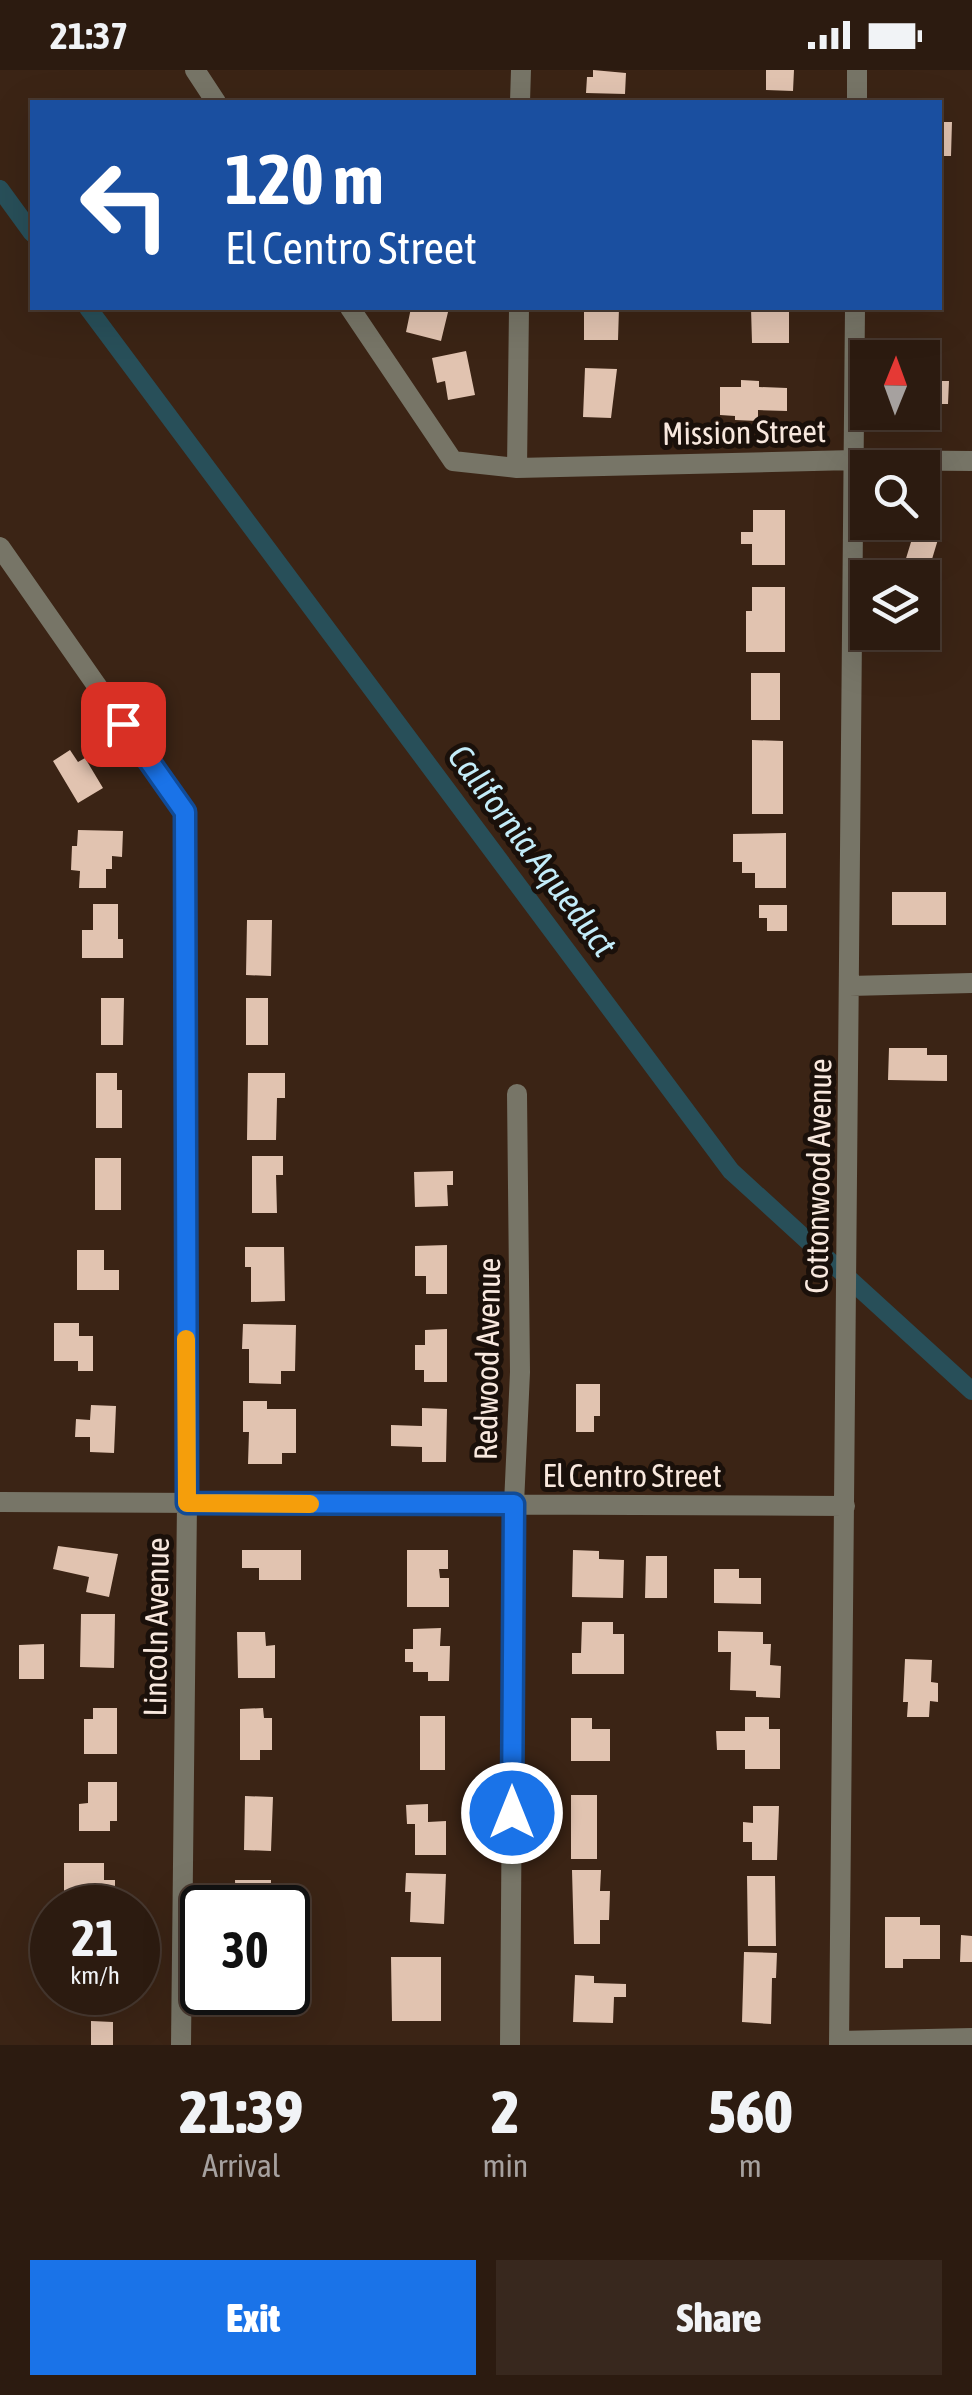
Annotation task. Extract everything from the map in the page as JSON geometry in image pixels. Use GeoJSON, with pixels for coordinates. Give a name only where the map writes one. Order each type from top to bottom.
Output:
{"type":"FeatureCollection","features":[{"type":"Feature","properties":{"kind":"street"},"geometry":{"type":"LineString","coordinates":[[195,70],[215,100]]}},
{"type":"Feature","properties":{"kind":"street"},"geometry":{"type":"LineString","coordinates":[[520,70],[520,100]]}},
{"type":"Feature","properties":{"kind":"street"},"geometry":{"type":"LineString","coordinates":[[857,100],[858,70]]}},
{"type":"Feature","properties":{"kind":"street","name":"Mission Street"},"geometry":{"type":"LineString","coordinates":[[351,310],[453,461],[517,468],[850,460]]}},
{"type":"Feature","properties":{"kind":"street"},"geometry":{"type":"LineString","coordinates":[[517,468],[518,310]]}},
{"type":"Feature","properties":{"kind":"street","name":"Cottonwood Avenue"},"geometry":{"type":"LineString","coordinates":[[854,450],[855,310]]}},
{"type":"Feature","properties":{"kind":"street","name":"Mission Street"},"geometry":{"type":"LineString","coordinates":[[940,461],[972,461]]}},
{"type":"Feature","properties":{"kind":"street","name":"Cottonwood Avenue"},"geometry":{"type":"LineString","coordinates":[[839,2043],[853,540]]}},
{"type":"Feature","properties":{"kind":"street","name":"Lincoln Avenue"},"geometry":{"type":"LineString","coordinates":[[0,547],[185,812],[187,1503],[181,2045]]}},
{"type":"Feature","properties":{"kind":"street"},"geometry":{"type":"LineString","coordinates":[[849,986],[972,983]]}},
{"type":"Feature","properties":{"kind":"street","name":"Redwood Avenue"},"geometry":{"type":"LineString","coordinates":[[510,2045],[514,1504],[520,1372],[516,1094]]}},
{"type":"Feature","properties":{"kind":"street","name":"El Centro Street"},"geometry":{"type":"LineString","coordinates":[[0,1502],[844,1506]]}},
{"type":"Feature","properties":{"kind":"street"},"geometry":{"type":"LineString","coordinates":[[839,2043],[972,2038]]}},
{"type":"Feature","properties":{"kind":"building"},"geometry":{"type":"Polygon","coordinates":[[[593,70],[626,73],[625,94],[586,93],[587,77],[593,77],[593,70]]]}},
{"type":"Feature","properties":{"kind":"building"},"geometry":{"type":"Polygon","coordinates":[[[766,70],[794,70],[793,91],[766,90],[766,70]]]}},
{"type":"Feature","properties":{"kind":"building"},"geometry":{"type":"Polygon","coordinates":[[[942,122],[952,122],[951,156],[942,156],[942,122]]]}},
{"type":"Feature","properties":{"kind":"building"},"geometry":{"type":"Polygon","coordinates":[[[411,310],[449,310],[441,341],[406,332],[411,310]]]}},
{"type":"Feature","properties":{"kind":"building"},"geometry":{"type":"Polygon","coordinates":[[[584,310],[619,310],[618,340],[584,340],[584,310]]]}},
{"type":"Feature","properties":{"kind":"building"},"geometry":{"type":"Polygon","coordinates":[[[751,310],[789,310],[789,343],[752,343],[751,310]]]}},
{"type":"Feature","properties":{"kind":"building"},"geometry":{"type":"Polygon","coordinates":[[[466,351],[475,395],[448,400],[445,381],[437,383],[432,358],[466,351]]]}},
{"type":"Feature","properties":{"kind":"building"},"geometry":{"type":"Polygon","coordinates":[[[585,368],[617,369],[611,418],[583,417],[585,368]]]}},
{"type":"Feature","properties":{"kind":"building"},"geometry":{"type":"Polygon","coordinates":[[[741,380],[759,381],[759,387],[787,388],[787,411],[758,410],[758,421],[720,415],[720,387],[741,387],[741,380]]]}},
{"type":"Feature","properties":{"kind":"building"},"geometry":{"type":"Polygon","coordinates":[[[940,381],[949,381],[948,404],[940,404],[940,381]]]}},
{"type":"Feature","properties":{"kind":"building"},"geometry":{"type":"Polygon","coordinates":[[[753,510],[785,510],[785,565],[752,565],[752,544],[741,544],[741,532],[753,532],[753,510]]]}},
{"type":"Feature","properties":{"kind":"building"},"geometry":{"type":"Polygon","coordinates":[[[912,540],[938,540],[932,560],[906,560],[912,540]]]}},
{"type":"Feature","properties":{"kind":"building"},"geometry":{"type":"Polygon","coordinates":[[[752,587],[785,587],[785,652],[746,652],[746,611],[752,611],[752,587]]]}},
{"type":"Feature","properties":{"kind":"building"},"geometry":{"type":"Polygon","coordinates":[[[751,673],[780,673],[780,720],[751,720],[751,673]]]}},
{"type":"Feature","properties":{"kind":"building"},"geometry":{"type":"Polygon","coordinates":[[[752,740],[783,741],[783,814],[752,814],[752,740]]]}},
{"type":"Feature","properties":{"kind":"building"},"geometry":{"type":"Polygon","coordinates":[[[70,750],[78,762],[85,758],[103,788],[78,803],[53,761],[70,750]]]}},
{"type":"Feature","properties":{"kind":"building"},"geometry":{"type":"Polygon","coordinates":[[[78,830],[123,831],[122,857],[112,856],[112,869],[106,869],[106,888],[79,888],[80,871],[71,870],[72,846],[77,846],[78,830]]]}},
{"type":"Feature","properties":{"kind":"building"},"geometry":{"type":"Polygon","coordinates":[[[786,833],[786,888],[755,888],[755,873],[742,873],[742,862],[733,862],[733,834],[786,833]]]}},
{"type":"Feature","properties":{"kind":"building"},"geometry":{"type":"Polygon","coordinates":[[[892,892],[946,892],[946,925],[892,925],[892,892]]]}},
{"type":"Feature","properties":{"kind":"building"},"geometry":{"type":"Polygon","coordinates":[[[93,904],[118,904],[118,939],[123,939],[123,958],[82,958],[82,930],[93,930],[93,904]]]}},
{"type":"Feature","properties":{"kind":"building"},"geometry":{"type":"Polygon","coordinates":[[[759,905],[787,905],[787,931],[767,931],[767,918],[759,918],[759,905]]]}},
{"type":"Feature","properties":{"kind":"building"},"geometry":{"type":"Polygon","coordinates":[[[247,920],[272,920],[271,976],[246,975],[247,920]]]}},
{"type":"Feature","properties":{"kind":"building"},"geometry":{"type":"Polygon","coordinates":[[[101,998],[124,998],[123,1045],[101,1045],[101,998]]]}},
{"type":"Feature","properties":{"kind":"building"},"geometry":{"type":"Polygon","coordinates":[[[246,998],[268,998],[268,1045],[246,1045],[246,998]]]}},
{"type":"Feature","properties":{"kind":"building"},"geometry":{"type":"Polygon","coordinates":[[[889,1048],[927,1048],[927,1055],[947,1055],[947,1081],[888,1080],[889,1048]]]}},
{"type":"Feature","properties":{"kind":"building"},"geometry":{"type":"Polygon","coordinates":[[[96,1073],[117,1073],[117,1090],[122,1090],[122,1128],[96,1128],[96,1073]]]}},
{"type":"Feature","properties":{"kind":"building"},"geometry":{"type":"Polygon","coordinates":[[[248,1073],[285,1073],[285,1098],[277,1098],[276,1140],[247,1140],[248,1073]]]}},
{"type":"Feature","properties":{"kind":"building"},"geometry":{"type":"Polygon","coordinates":[[[252,1156],[283,1156],[283,1175],[276,1175],[277,1213],[252,1213],[252,1156]]]}},
{"type":"Feature","properties":{"kind":"building"},"geometry":{"type":"Polygon","coordinates":[[[95,1158],[121,1158],[121,1210],[95,1210],[95,1158]]]}},
{"type":"Feature","properties":{"kind":"building"},"geometry":{"type":"Polygon","coordinates":[[[453,1171],[453,1185],[447,1185],[448,1206],[415,1207],[414,1172],[453,1171]]]}},
{"type":"Feature","properties":{"kind":"building"},"geometry":{"type":"Polygon","coordinates":[[[447,1245],[447,1294],[426,1294],[426,1276],[415,1276],[415,1246],[447,1245]]]}},
{"type":"Feature","properties":{"kind":"building"},"geometry":{"type":"Polygon","coordinates":[[[245,1247],[284,1247],[285,1301],[251,1302],[251,1267],[245,1267],[245,1247]]]}},
{"type":"Feature","properties":{"kind":"building"},"geometry":{"type":"Polygon","coordinates":[[[77,1250],[104,1250],[104,1270],[119,1270],[119,1290],[77,1290],[77,1250]]]}},
{"type":"Feature","properties":{"kind":"building"},"geometry":{"type":"Polygon","coordinates":[[[54,1323],[79,1323],[79,1336],[93,1336],[93,1371],[78,1371],[78,1361],[54,1361],[54,1323]]]}},
{"type":"Feature","properties":{"kind":"building"},"geometry":{"type":"Polygon","coordinates":[[[243,1324],[296,1325],[295,1371],[281,1371],[281,1384],[249,1383],[249,1349],[242,1349],[243,1324]]]}},
{"type":"Feature","properties":{"kind":"building"},"geometry":{"type":"Polygon","coordinates":[[[447,1329],[447,1382],[424,1382],[424,1370],[415,1370],[415,1345],[425,1345],[425,1330],[447,1329]]]}},
{"type":"Feature","properties":{"kind":"building"},"geometry":{"type":"Polygon","coordinates":[[[576,1384],[600,1384],[600,1416],[594,1416],[594,1432],[576,1432],[576,1384]]]}},
{"type":"Feature","properties":{"kind":"building"},"geometry":{"type":"Polygon","coordinates":[[[243,1401],[267,1401],[267,1409],[296,1409],[296,1453],[282,1453],[282,1464],[248,1464],[249,1432],[243,1432],[243,1401]]]}},
{"type":"Feature","properties":{"kind":"building"},"geometry":{"type":"Polygon","coordinates":[[[91,1405],[116,1406],[114,1453],[90,1452],[90,1437],[75,1437],[76,1419],[90,1420],[91,1405]]]}},
{"type":"Feature","properties":{"kind":"building"},"geometry":{"type":"Polygon","coordinates":[[[422,1408],[447,1409],[446,1462],[422,1462],[422,1447],[391,1446],[391,1425],[422,1426],[422,1408]]]}},
{"type":"Feature","properties":{"kind":"building"},"geometry":{"type":"Polygon","coordinates":[[[58,1546],[118,1554],[109,1597],[86,1592],[89,1577],[53,1569],[58,1546]]]}},
{"type":"Feature","properties":{"kind":"building"},"geometry":{"type":"Polygon","coordinates":[[[242,1550],[301,1550],[301,1580],[259,1580],[259,1568],[242,1568],[242,1550]]]}},
{"type":"Feature","properties":{"kind":"building"},"geometry":{"type":"Polygon","coordinates":[[[407,1550],[448,1550],[448,1569],[439,1569],[440,1578],[449,1578],[449,1607],[407,1607],[407,1550]]]}},
{"type":"Feature","properties":{"kind":"building"},"geometry":{"type":"Polygon","coordinates":[[[573,1550],[599,1551],[599,1559],[624,1560],[623,1598],[572,1597],[573,1550]]]}},
{"type":"Feature","properties":{"kind":"building"},"geometry":{"type":"Polygon","coordinates":[[[646,1556],[667,1556],[667,1598],[645,1598],[646,1556]]]}},
{"type":"Feature","properties":{"kind":"building"},"geometry":{"type":"Polygon","coordinates":[[[714,1569],[739,1569],[739,1578],[761,1578],[761,1604],[714,1603],[714,1569]]]}},
{"type":"Feature","properties":{"kind":"building"},"geometry":{"type":"Polygon","coordinates":[[[81,1614],[115,1614],[114,1668],[80,1667],[81,1614]]]}},
{"type":"Feature","properties":{"kind":"building"},"geometry":{"type":"Polygon","coordinates":[[[582,1622],[613,1622],[613,1634],[624,1634],[624,1674],[572,1674],[572,1653],[581,1653],[582,1622]]]}},
{"type":"Feature","properties":{"kind":"building"},"geometry":{"type":"Polygon","coordinates":[[[441,1628],[440,1646],[450,1646],[449,1681],[428,1681],[428,1672],[413,1672],[413,1662],[405,1662],[405,1649],[413,1649],[413,1629],[441,1628]]]}},
{"type":"Feature","properties":{"kind":"building"},"geometry":{"type":"Polygon","coordinates":[[[718,1631],[763,1632],[763,1644],[771,1644],[770,1665],[781,1666],[780,1698],[756,1697],[756,1691],[730,1690],[731,1652],[718,1652],[718,1631]]]}},
{"type":"Feature","properties":{"kind":"building"},"geometry":{"type":"Polygon","coordinates":[[[237,1632],[265,1632],[266,1646],[275,1645],[275,1678],[238,1678],[237,1632]]]}},
{"type":"Feature","properties":{"kind":"building"},"geometry":{"type":"Polygon","coordinates":[[[44,1644],[44,1679],[19,1679],[19,1645],[44,1644]]]}},
{"type":"Feature","properties":{"kind":"building"},"geometry":{"type":"Polygon","coordinates":[[[905,1659],[932,1660],[931,1682],[938,1683],[938,1702],[930,1701],[929,1717],[907,1717],[908,1702],[903,1702],[905,1659]]]}},
{"type":"Feature","properties":{"kind":"building"},"geometry":{"type":"Polygon","coordinates":[[[93,1708],[117,1708],[117,1754],[84,1754],[84,1719],[93,1719],[93,1708]]]}},
{"type":"Feature","properties":{"kind":"building"},"geometry":{"type":"Polygon","coordinates":[[[263,1708],[264,1718],[272,1718],[272,1750],[260,1750],[260,1760],[240,1760],[240,1709],[263,1708]]]}},
{"type":"Feature","properties":{"kind":"building"},"geometry":{"type":"Polygon","coordinates":[[[420,1716],[445,1716],[445,1770],[420,1770],[420,1716]]]}},
{"type":"Feature","properties":{"kind":"building"},"geometry":{"type":"Polygon","coordinates":[[[745,1717],[769,1717],[769,1729],[780,1729],[780,1769],[745,1769],[745,1750],[717,1750],[716,1731],[745,1731],[745,1717]]]}},
{"type":"Feature","properties":{"kind":"building"},"geometry":{"type":"Polygon","coordinates":[[[571,1718],[592,1718],[592,1729],[610,1729],[610,1761],[571,1761],[571,1718]]]}},
{"type":"Feature","properties":{"kind":"building"},"geometry":{"type":"Polygon","coordinates":[[[88,1782],[117,1782],[117,1821],[110,1821],[110,1831],[79,1831],[79,1804],[88,1803],[88,1782]]]}},
{"type":"Feature","properties":{"kind":"building"},"geometry":{"type":"Polygon","coordinates":[[[571,1795],[597,1795],[597,1859],[571,1859],[571,1795]]]}},
{"type":"Feature","properties":{"kind":"building"},"geometry":{"type":"Polygon","coordinates":[[[245,1796],[273,1797],[271,1851],[244,1850],[245,1796]]]}},
{"type":"Feature","properties":{"kind":"building"},"geometry":{"type":"Polygon","coordinates":[[[428,1804],[428,1822],[446,1821],[446,1855],[415,1855],[415,1824],[407,1824],[406,1805],[428,1804]]]}},
{"type":"Feature","properties":{"kind":"building"},"geometry":{"type":"Polygon","coordinates":[[[753,1806],[779,1806],[777,1860],[752,1860],[752,1842],[743,1842],[743,1822],[753,1823],[753,1806]]]}},
{"type":"Feature","properties":{"kind":"building"},"geometry":{"type":"Polygon","coordinates":[[[64,1863],[104,1863],[104,1880],[115,1880],[115,1885],[64,1885],[64,1863]]]}},
{"type":"Feature","properties":{"kind":"building"},"geometry":{"type":"Polygon","coordinates":[[[572,1870],[601,1870],[600,1891],[610,1891],[609,1920],[600,1920],[600,1944],[574,1944],[572,1870]]]}},
{"type":"Feature","properties":{"kind":"building"},"geometry":{"type":"Polygon","coordinates":[[[406,1873],[446,1874],[444,1924],[410,1922],[411,1892],[405,1892],[406,1873]]]}},
{"type":"Feature","properties":{"kind":"building"},"geometry":{"type":"Polygon","coordinates":[[[747,1876],[775,1876],[776,1946],[748,1946],[747,1876]]]}},
{"type":"Feature","properties":{"kind":"building"},"geometry":{"type":"Polygon","coordinates":[[[235,1880],[271,1880],[271,1885],[235,1885],[235,1880]]]}},
{"type":"Feature","properties":{"kind":"building"},"geometry":{"type":"Polygon","coordinates":[[[885,1917],[920,1917],[920,1925],[940,1925],[940,1959],[903,1959],[903,1968],[885,1968],[885,1917]]]}},
{"type":"Feature","properties":{"kind":"building"},"geometry":{"type":"Polygon","coordinates":[[[961,1935],[972,1936],[972,1962],[960,1962],[961,1935]]]}},
{"type":"Feature","properties":{"kind":"building"},"geometry":{"type":"Polygon","coordinates":[[[744,1952],[777,1953],[771,2024],[742,2022],[744,1952]]]}},
{"type":"Feature","properties":{"kind":"building"},"geometry":{"type":"Polygon","coordinates":[[[391,1957],[441,1957],[441,2021],[392,2021],[391,1957]]]}},
{"type":"Feature","properties":{"kind":"building"},"geometry":{"type":"Polygon","coordinates":[[[575,1975],[594,1976],[594,1983],[626,1984],[626,1997],[614,1997],[613,2023],[573,2022],[575,1975]]]}},
{"type":"Feature","properties":{"kind":"building"},"geometry":{"type":"Polygon","coordinates":[[[91,2021],[113,2022],[113,2045],[91,2045],[91,2021]]]}},
{"type":"Feature","properties":{"kind":"waterway","name":"California Aqueduct"},"geometry":{"type":"LineString","coordinates":[[0,189],[30,230]]}},
{"type":"Feature","properties":{"kind":"waterway","name":"California Aqueduct"},"geometry":{"type":"LineString","coordinates":[[89,310],[731,1171],[972,1391]]}},
{"type":"Feature","properties":{"kind":"slow traffic"},"geometry":{"type":"LineString","coordinates":[[186,1339],[187,1503],[310,1504]]}},
{"type":"Feature","properties":{"kind":"route"},"geometry":{"type":"LineString","coordinates":[[123,724],[185,812],[187,1503],[514,1504],[512,1813]]}}]}
